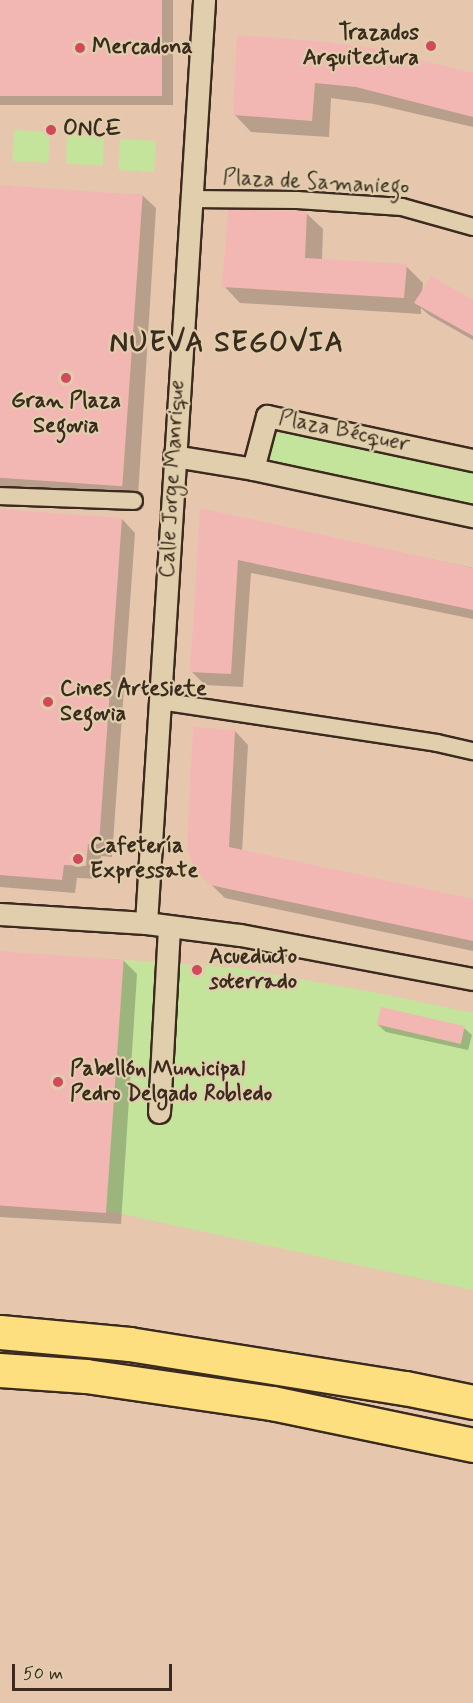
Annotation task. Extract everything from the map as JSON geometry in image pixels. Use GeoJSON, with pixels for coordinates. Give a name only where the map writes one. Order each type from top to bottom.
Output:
{"type":"FeatureCollection","features":[{"type":"Feature","properties":{"kind":"main road"},"geometry":{"type":"LineString","coordinates":[[0,1332],[129,1344],[405,1388],[473,1402]]}},
{"type":"Feature","properties":{"kind":"main road"},"geometry":{"type":"LineString","coordinates":[[0,1370],[102,1378],[272,1403],[473,1445]]}},
{"type":"Feature","properties":{"kind":"street","name":"Calle Jorge Manrique"},"geometry":{"type":"LineString","coordinates":[[146,922],[204,0]]}},
{"type":"Feature","properties":{"kind":"street","name":"Plaza de Samaniego"},"geometry":{"type":"LineString","coordinates":[[190,199],[297,200],[402,207],[473,227]]}},
{"type":"Feature","properties":{"kind":"street","name":"Plaza Bécquer"},"geometry":{"type":"LineString","coordinates":[[253,469],[267,416],[473,460]]}},
{"type":"Feature","properties":{"kind":"street"},"geometry":{"type":"LineString","coordinates":[[174,456],[253,469],[473,516]]}},
{"type":"Feature","properties":{"kind":"street"},"geometry":{"type":"LineString","coordinates":[[0,496],[134,501]]}},
{"type":"Feature","properties":{"kind":"street"},"geometry":{"type":"LineString","coordinates":[[160,701],[437,743],[473,751]]}},
{"type":"Feature","properties":{"kind":"street"},"geometry":{"type":"LineString","coordinates":[[0,914],[146,922],[240,935],[473,979]]}},
{"type":"Feature","properties":{"kind":"street"},"geometry":{"type":"LineString","coordinates":[[159,1112],[169,926]]}},
{"type":"Feature","properties":{"kind":"street"},"geometry":{"type":"LineString","coordinates":[[405,1388],[473,1393]]}},
{"type":"Feature","properties":{"kind":"green space"},"geometry":{"type":"Polygon","coordinates":[[[14,130],[50,132],[48,163],[12,161],[14,130]]]}},
{"type":"Feature","properties":{"kind":"green space"},"geometry":{"type":"Polygon","coordinates":[[[67,134],[104,135],[103,165],[66,164],[67,134]]]}},
{"type":"Feature","properties":{"kind":"green space"},"geometry":{"type":"Polygon","coordinates":[[[120,139],[156,141],[154,172],[118,170],[120,139]]]}},
{"type":"Feature","properties":{"kind":"green space"},"geometry":{"type":"Polygon","coordinates":[[[291,430],[473,469],[473,507],[272,464],[266,444],[275,435],[291,430]]]}},
{"type":"Feature","properties":{"kind":"green space"},"geometry":{"type":"Polygon","coordinates":[[[0,951],[237,968],[373,992],[473,1013],[473,1290],[108,1211],[0,1205],[0,951]]]}},
{"type":"Feature","properties":{"kind":"building","name":"Mercadona"},"geometry":{"type":"Polygon","coordinates":[[[0,0],[162,0],[162,96],[0,96],[0,0]]]}},
{"type":"Feature","properties":{"kind":"building"},"geometry":{"type":"Polygon","coordinates":[[[237,35],[373,48],[473,73],[473,117],[356,87],[315,83],[312,121],[233,115],[237,35]]]}},
{"type":"Feature","properties":{"kind":"building","name":"Gran Plaza Segovia"},"geometry":{"type":"Polygon","coordinates":[[[0,185],[143,195],[122,486],[0,478],[0,185]]]}},
{"type":"Feature","properties":{"kind":"building"},"geometry":{"type":"Polygon","coordinates":[[[228,210],[307,211],[305,258],[407,264],[404,298],[222,287],[228,210]]]}},
{"type":"Feature","properties":{"kind":"building"},"geometry":{"type":"Polygon","coordinates":[[[431,276],[473,300],[473,336],[414,303],[431,276]]]}},
{"type":"Feature","properties":{"kind":"building"},"geometry":{"type":"Polygon","coordinates":[[[200,508],[473,568],[473,610],[238,560],[231,674],[190,672],[200,508]]]}},
{"type":"Feature","properties":{"kind":"building","name":"Cines Artesiete Segovia"},"geometry":{"type":"Polygon","coordinates":[[[0,509],[122,518],[99,844],[88,844],[86,866],[64,865],[62,880],[0,875],[0,509]]]}},
{"type":"Feature","properties":{"kind":"building"},"geometry":{"type":"Polygon","coordinates":[[[193,727],[235,730],[229,847],[473,899],[473,941],[210,885],[195,870],[187,847],[193,727]]]}},
{"type":"Feature","properties":{"kind":"building","name":"Pabellón Municipal Pedro Delgado Robledo"},"geometry":{"type":"Polygon","coordinates":[[[0,951],[124,960],[106,1213],[0,1206],[0,951]]]}},
{"type":"Feature","properties":{"kind":"building"},"geometry":{"type":"Polygon","coordinates":[[[381,1007],[465,1026],[461,1044],[377,1025],[381,1007]]]}},
{"type":"Feature","properties":{"kind":"place","name":"Trazados Arquitectura"},"geometry":{"type":"Point","coordinates":[431,46]}},
{"type":"Feature","properties":{"kind":"place","name":"Mercadona"},"geometry":{"type":"Point","coordinates":[80,48]}},
{"type":"Feature","properties":{"kind":"place","name":"ONCE"},"geometry":{"type":"Point","coordinates":[51,130]}},
{"type":"Feature","properties":{"kind":"place","name":"Gran Plaza Segovia"},"geometry":{"type":"Point","coordinates":[66,378]}},
{"type":"Feature","properties":{"kind":"place","name":"Cines Artesiete Segovia"},"geometry":{"type":"Point","coordinates":[48,702]}},
{"type":"Feature","properties":{"kind":"place","name":"Cafetería Expressate"},"geometry":{"type":"Point","coordinates":[78,859]}},
{"type":"Feature","properties":{"kind":"place","name":"Acueducto soterrado"},"geometry":{"type":"Point","coordinates":[197,970]}},
{"type":"Feature","properties":{"kind":"place","name":"Pabellón Municipal Pedro Delgado Robledo"},"geometry":{"type":"Point","coordinates":[58,1082]}},
{"type":"Feature","properties":{"kind":"district","name":"NUEVA SEGOVIA"},"geometry":{"type":"Point","coordinates":[227,344]}}]}
